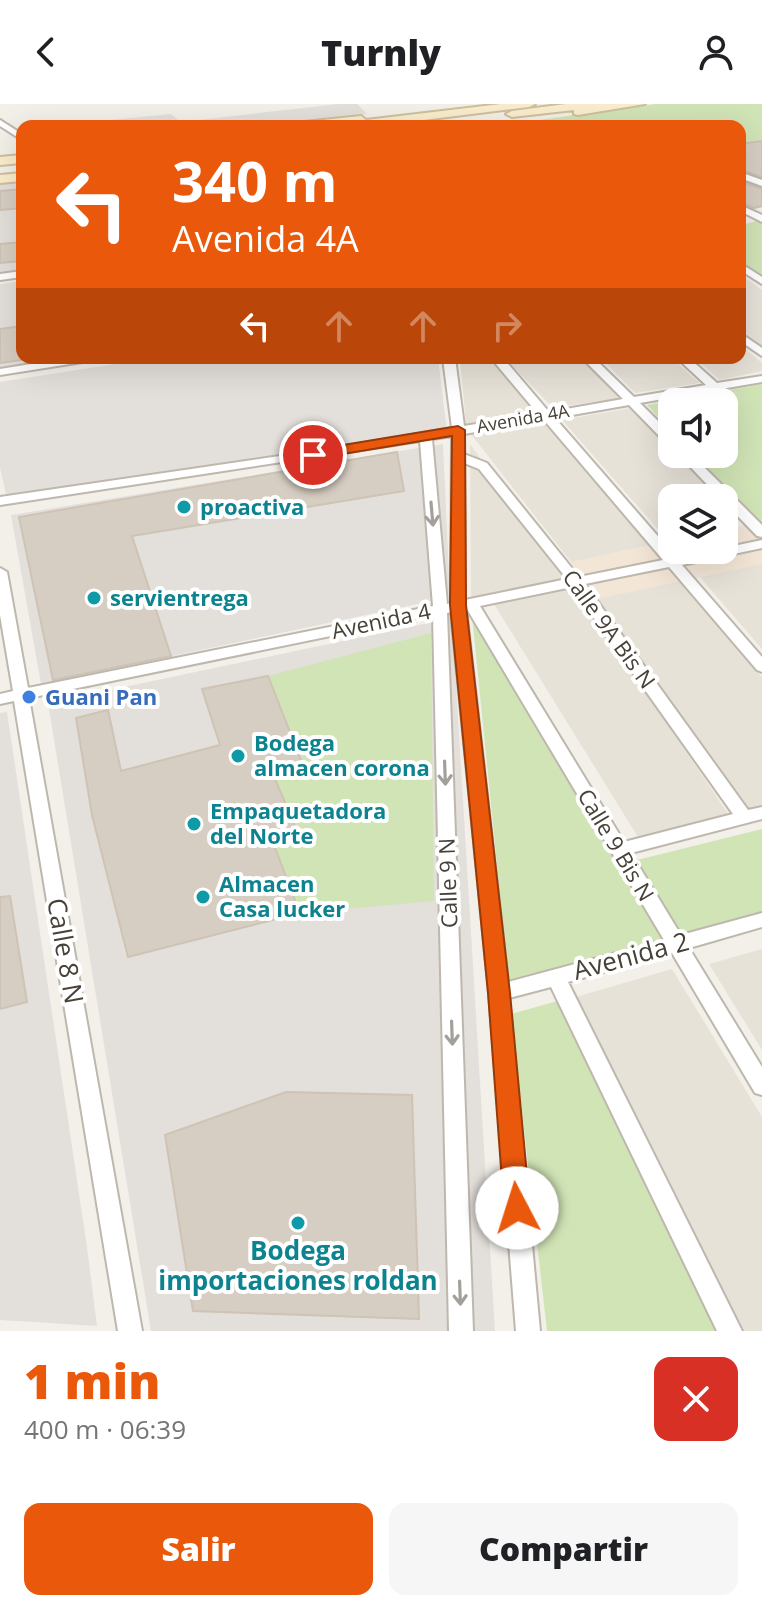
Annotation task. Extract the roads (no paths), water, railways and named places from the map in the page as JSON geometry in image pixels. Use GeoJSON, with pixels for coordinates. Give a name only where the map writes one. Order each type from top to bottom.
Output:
{"type":"FeatureCollection","features":[{"type":"Feature","properties":{"kind":"main road"},"geometry":{"type":"LineString","coordinates":[[423,118],[481,104]]}},
{"type":"Feature","properties":{"kind":"main road"},"geometry":{"type":"LineString","coordinates":[[498,120],[524,112],[594,104]]}},
{"type":"Feature","properties":{"kind":"main road"},"geometry":{"type":"LineString","coordinates":[[393,120],[447,114],[639,104]]}},
{"type":"Feature","properties":{"kind":"main road"},"geometry":{"type":"LineString","coordinates":[[423,118],[449,120]]}},
{"type":"Feature","properties":{"kind":"main road"},"geometry":{"type":"LineString","coordinates":[[0,179],[16,173]]}},
{"type":"Feature","properties":{"kind":"street"},"geometry":{"type":"LineString","coordinates":[[746,341],[762,353]]}},
{"type":"Feature","properties":{"kind":"street"},"geometry":{"type":"LineString","coordinates":[[0,372],[51,364]]}},
{"type":"Feature","properties":{"kind":"street","name":"Calle 9 N"},"geometry":{"type":"LineString","coordinates":[[450,364],[459,456],[456,606],[461,1331]]}},
{"type":"Feature","properties":{"kind":"street"},"geometry":{"type":"LineString","coordinates":[[502,364],[658,545]]}},
{"type":"Feature","properties":{"kind":"street"},"geometry":{"type":"LineString","coordinates":[[594,364],[658,428]]}},
{"type":"Feature","properties":{"kind":"street"},"geometry":{"type":"LineString","coordinates":[[690,364],[715,387]]}},
{"type":"Feature","properties":{"kind":"street","name":"Avenida 4A"},"geometry":{"type":"LineString","coordinates":[[0,501],[426,436],[762,379]]}},
{"type":"Feature","properties":{"kind":"street","name":"Calle 9 N"},"geometry":{"type":"LineString","coordinates":[[426,436],[456,606],[499,993],[528,1331]]}},
{"type":"Feature","properties":{"kind":"street","name":"Calle 9A Bis N"},"geometry":{"type":"LineString","coordinates":[[459,456],[483,466],[576,582],[753,815]]}},
{"type":"Feature","properties":{"kind":"street"},"geometry":{"type":"LineString","coordinates":[[698,468],[762,533]]}},
{"type":"Feature","properties":{"kind":"street","name":"Avenida 4"},"geometry":{"type":"LineString","coordinates":[[738,549],[762,544]]}},
{"type":"Feature","properties":{"kind":"street","name":"Avenida 4"},"geometry":{"type":"LineString","coordinates":[[0,699],[658,564]]}},
{"type":"Feature","properties":{"kind":"street"},"geometry":{"type":"LineString","coordinates":[[675,564],[762,667]]}},
{"type":"Feature","properties":{"kind":"street","name":"Calle 8 N"},"geometry":{"type":"LineString","coordinates":[[0,572],[130,1331]]}},
{"type":"Feature","properties":{"kind":"street","name":"Calle 9 Bis N"},"geometry":{"type":"LineString","coordinates":[[456,606],[619,850],[762,1086]]}},
{"type":"Feature","properties":{"kind":"street"},"geometry":{"type":"LineString","coordinates":[[619,850],[753,815]]}},
{"type":"Feature","properties":{"kind":"street","name":"Avenida 2"},"geometry":{"type":"LineString","coordinates":[[499,993],[762,920]]}},
{"type":"Feature","properties":{"kind":"street"},"geometry":{"type":"LineString","coordinates":[[556,977],[730,1331]]}},
{"type":"Feature","properties":{"kind":"place","name":"proactiva"},"geometry":{"type":"Point","coordinates":[184,507]}},
{"type":"Feature","properties":{"kind":"place","name":"servientrega"},"geometry":{"type":"Point","coordinates":[94,598]}},
{"type":"Feature","properties":{"kind":"place","name":"Guani Pan"},"geometry":{"type":"Point","coordinates":[29,697]}},
{"type":"Feature","properties":{"kind":"place","name":"Bodega almacen corona"},"geometry":{"type":"Point","coordinates":[238,756]}},
{"type":"Feature","properties":{"kind":"place","name":"Empaquetadora del Norte"},"geometry":{"type":"Point","coordinates":[194,824]}},
{"type":"Feature","properties":{"kind":"place","name":"Almacen Casa lucker"},"geometry":{"type":"Point","coordinates":[203,897]}},
{"type":"Feature","properties":{"kind":"place","name":"Bodega importaciones roldan"},"geometry":{"type":"Point","coordinates":[298,1223]}}]}
